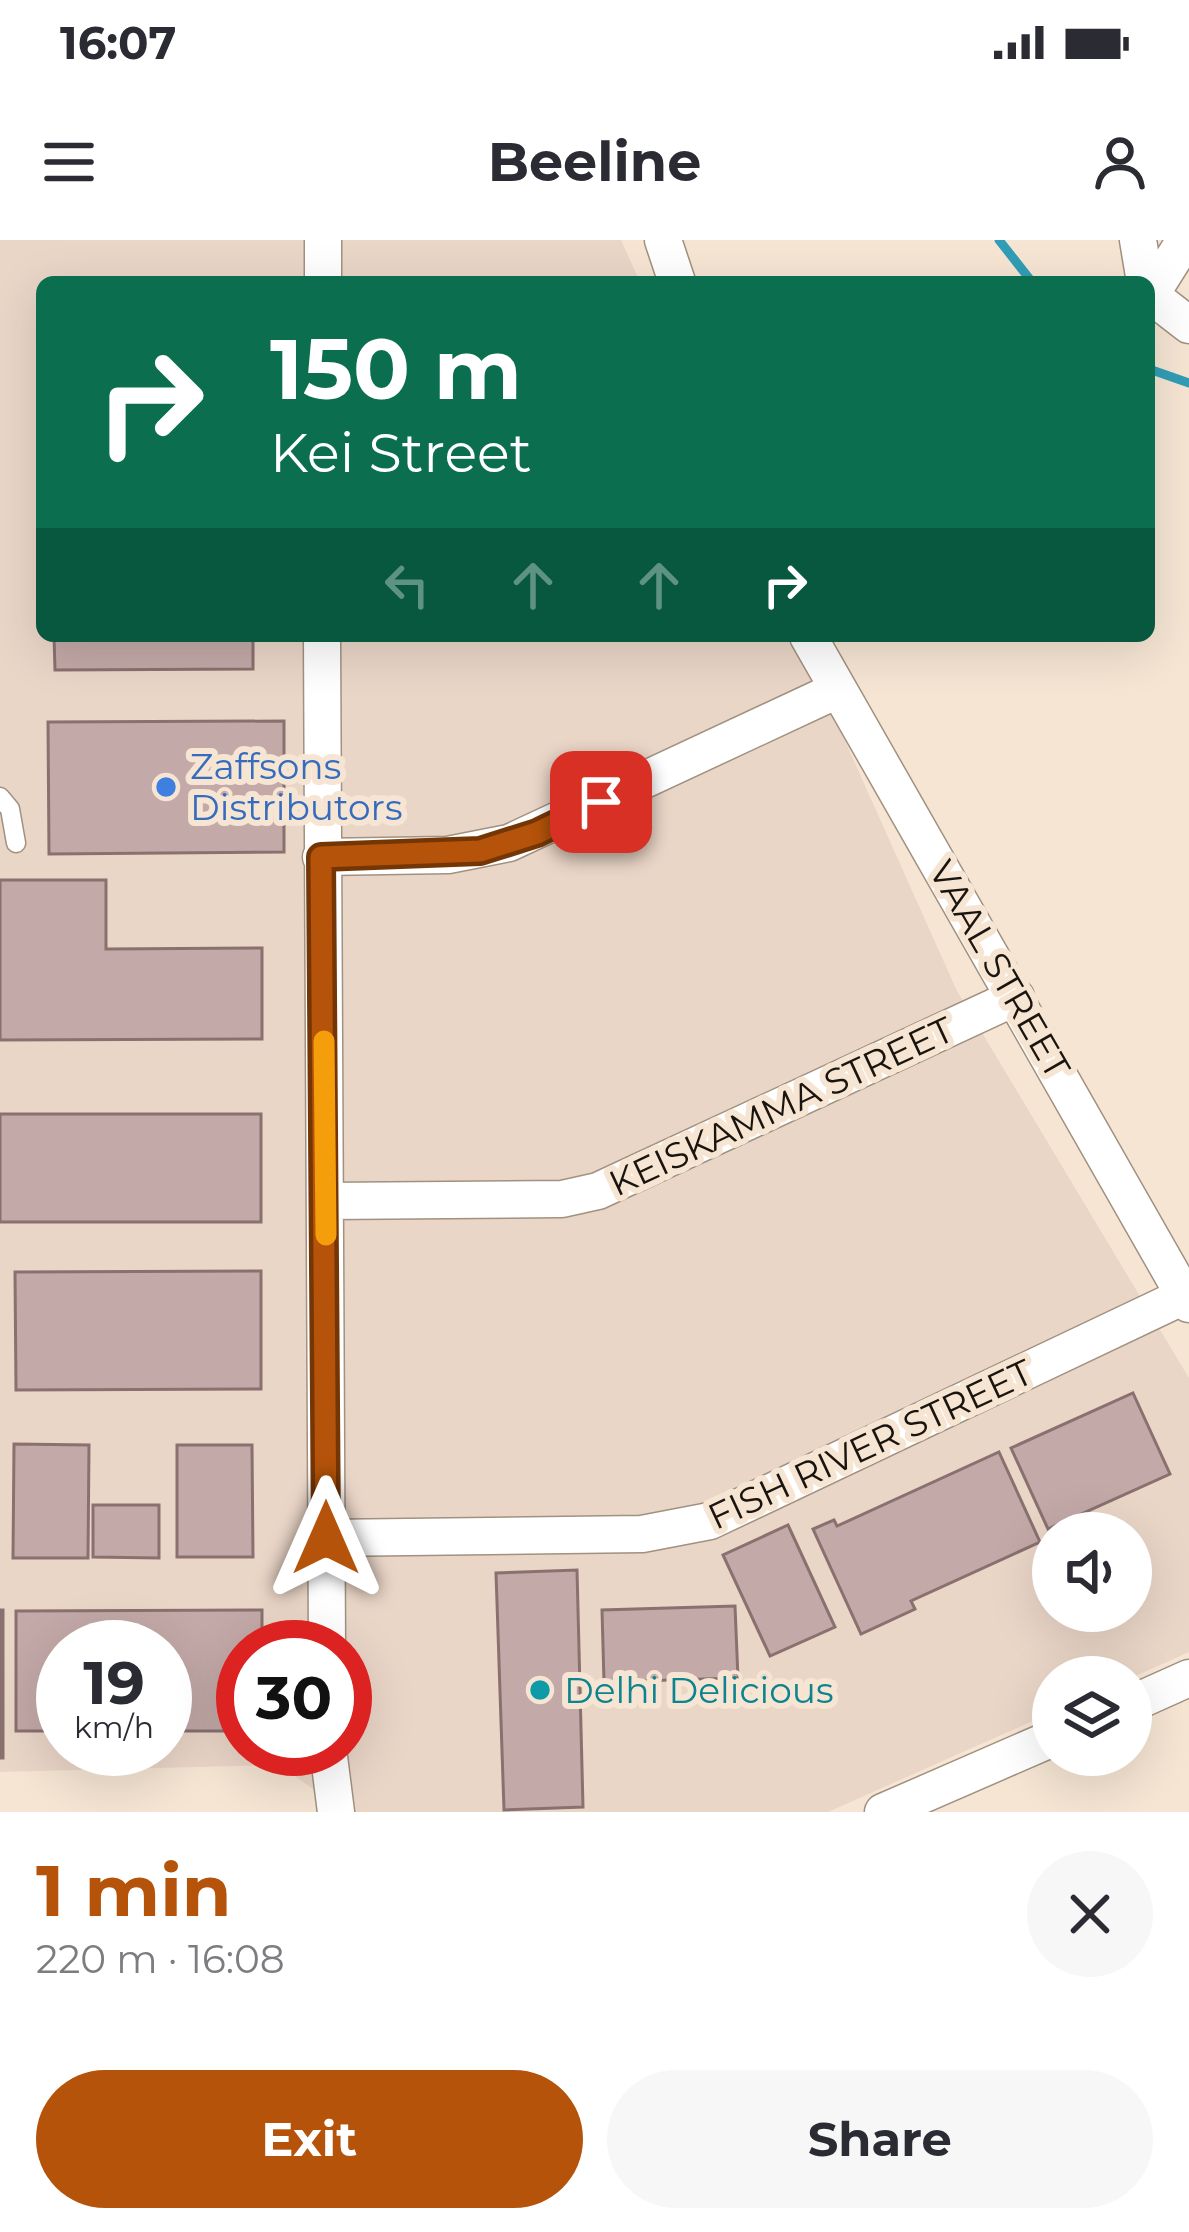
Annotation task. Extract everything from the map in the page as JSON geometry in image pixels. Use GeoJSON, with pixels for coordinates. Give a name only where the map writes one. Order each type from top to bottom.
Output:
{"type":"FeatureCollection","features":[{"type":"Feature","properties":{"kind":"street"},"geometry":{"type":"LineString","coordinates":[[322,276],[323,240]]}},
{"type":"Feature","properties":{"kind":"street"},"geometry":{"type":"LineString","coordinates":[[663,240],[675,276]]}},
{"type":"Feature","properties":{"kind":"street"},"geometry":{"type":"LineString","coordinates":[[1138,240],[1144,276]]}},
{"type":"Feature","properties":{"kind":"street"},"geometry":{"type":"LineString","coordinates":[[1155,286],[1184,240]]}},
{"type":"Feature","properties":{"kind":"street"},"geometry":{"type":"LineString","coordinates":[[1155,300],[1189,325]]}},
{"type":"Feature","properties":{"kind":"street"},"geometry":{"type":"LineString","coordinates":[[322,642],[327,1620]]}},
{"type":"Feature","properties":{"kind":"street","name":"VAAL STREET"},"geometry":{"type":"LineString","coordinates":[[811,642],[1187,1300]]}},
{"type":"Feature","properties":{"kind":"street"},"geometry":{"type":"LineString","coordinates":[[321,857],[448,855],[509,843],[835,691]]}},
{"type":"Feature","properties":{"kind":"street","name":"KEISKAMMA STREET"},"geometry":{"type":"LineString","coordinates":[[327,1201],[562,1199],[598,1191],[1016,997]]}},
{"type":"Feature","properties":{"kind":"street","name":"FISH RIVER STREET"},"geometry":{"type":"LineString","coordinates":[[326,1538],[682,1529],[813,1474],[1187,1300]]}},
{"type":"Feature","properties":{"kind":"street"},"geometry":{"type":"LineString","coordinates":[[1152,1695],[1189,1678]]}},
{"type":"Feature","properties":{"kind":"street"},"geometry":{"type":"LineString","coordinates":[[883,1812],[1032,1747]]}},
{"type":"Feature","properties":{"kind":"street"},"geometry":{"type":"LineString","coordinates":[[330,1776],[336,1812]]}},
{"type":"Feature","properties":{"kind":"lane"},"geometry":{"type":"LineString","coordinates":[[0,797],[10,809],[16,842]]}},
{"type":"Feature","properties":{"kind":"shaded area"},"geometry":{"type":"Polygon","coordinates":[[[0,240],[621,240],[637,276],[36,276],[36,642],[801,642],[957,991],[1189,1378],[1189,1652],[1152,1669],[1152,1656],[1032,1656],[1032,1721],[828,1812],[346,1812],[295,1776],[372,1776],[372,1620],[216,1620],[216,1767],[192,1767],[192,1620],[36,1620],[36,1771],[0,1772],[0,240]]]}},
{"type":"Feature","properties":{"kind":"building"},"geometry":{"type":"Polygon","coordinates":[[[54,642],[253,642],[253,669],[55,670],[54,642]]]}},
{"type":"Feature","properties":{"kind":"building","name":"Zaffsons Distributors"},"geometry":{"type":"Polygon","coordinates":[[[284,721],[284,852],[49,854],[48,722],[284,721]]]}},
{"type":"Feature","properties":{"kind":"building"},"geometry":{"type":"Polygon","coordinates":[[[0,880],[106,880],[106,949],[262,948],[262,1039],[0,1040],[0,880]]]}},
{"type":"Feature","properties":{"kind":"building"},"geometry":{"type":"Polygon","coordinates":[[[0,1114],[261,1114],[261,1222],[0,1222],[0,1114]]]}},
{"type":"Feature","properties":{"kind":"building"},"geometry":{"type":"Polygon","coordinates":[[[261,1271],[261,1389],[16,1390],[15,1272],[261,1271]]]}},
{"type":"Feature","properties":{"kind":"building"},"geometry":{"type":"Polygon","coordinates":[[[1133,1393],[1170,1474],[1086,1512],[1040,1512],[1011,1448],[1133,1393]]]}},
{"type":"Feature","properties":{"kind":"building"},"geometry":{"type":"Polygon","coordinates":[[[14,1444],[89,1445],[88,1558],[13,1558],[14,1444]]]}},
{"type":"Feature","properties":{"kind":"building"},"geometry":{"type":"Polygon","coordinates":[[[177,1445],[252,1445],[253,1557],[177,1557],[177,1445]]]}},
{"type":"Feature","properties":{"kind":"building"},"geometry":{"type":"Polygon","coordinates":[[[999,1452],[1032,1524],[1032,1546],[911,1601],[915,1609],[861,1634],[813,1529],[834,1520],[837,1526],[999,1452]]]}},
{"type":"Feature","properties":{"kind":"building"},"geometry":{"type":"Polygon","coordinates":[[[93,1505],[159,1505],[159,1558],[93,1557],[93,1505]]]}},
{"type":"Feature","properties":{"kind":"building"},"geometry":{"type":"Polygon","coordinates":[[[788,1525],[835,1627],[770,1656],[723,1555],[788,1525]]]}},
{"type":"Feature","properties":{"kind":"building","name":"Delhi Delicious"},"geometry":{"type":"Polygon","coordinates":[[[577,1570],[583,1807],[504,1810],[496,1573],[577,1570]]]}},
{"type":"Feature","properties":{"kind":"building"},"geometry":{"type":"Polygon","coordinates":[[[735,1606],[738,1678],[604,1682],[602,1610],[735,1606]]]}},
{"type":"Feature","properties":{"kind":"building"},"geometry":{"type":"Polygon","coordinates":[[[3,1610],[3,1758],[0,1758],[3,1610]]]}},
{"type":"Feature","properties":{"kind":"building"},"geometry":{"type":"Polygon","coordinates":[[[262,1610],[262,1620],[216,1620],[216,1731],[192,1731],[192,1620],[36,1620],[36,1731],[16,1731],[16,1611],[262,1610]]]}},
{"type":"Feature","properties":{"kind":"waterway"},"geometry":{"type":"LineString","coordinates":[[999,240],[1027,276]]}},
{"type":"Feature","properties":{"kind":"waterway"},"geometry":{"type":"LineString","coordinates":[[1155,371],[1189,383]]}},
{"type":"Feature","properties":{"kind":"slow traffic"},"geometry":{"type":"LineString","coordinates":[[324,1041],[326,1235]]}},
{"type":"Feature","properties":{"kind":"place","name":"Zaffsons Distributors"},"geometry":{"type":"Point","coordinates":[166,787]}},
{"type":"Feature","properties":{"kind":"place","name":"Delhi Delicious"},"geometry":{"type":"Point","coordinates":[540,1690]}},
{"type":"Feature","properties":{"kind":"route"},"geometry":{"type":"LineString","coordinates":[[326,1538],[321,857],[480,851],[537,833],[601,802]]}}]}
